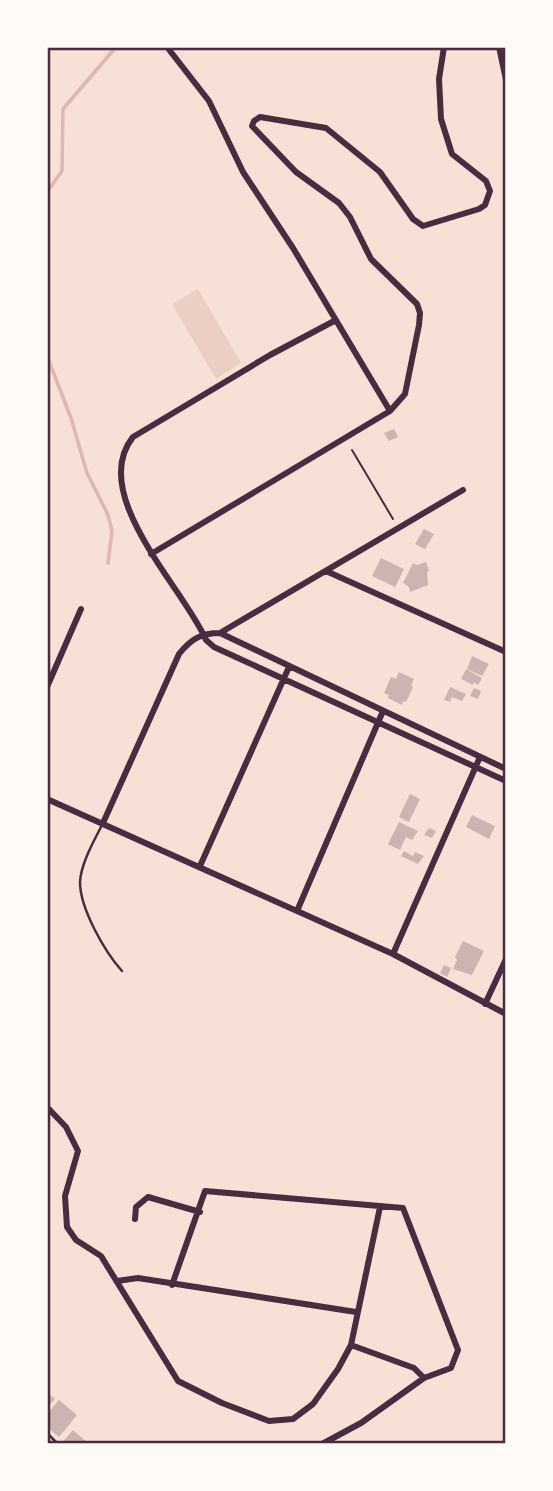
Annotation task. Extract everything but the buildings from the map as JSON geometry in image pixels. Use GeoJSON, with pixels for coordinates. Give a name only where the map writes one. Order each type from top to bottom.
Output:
{"type":"FeatureCollection","features":[{"type":"Feature","properties":{"kind":"street"},"geometry":{"type":"LineString","coordinates":[[167,47],[209,101],[243,172],[390,411]]}},
{"type":"Feature","properties":{"kind":"street"},"geometry":{"type":"LineString","coordinates":[[150,554],[390,411],[405,394],[419,325],[420,313],[416,304],[371,259],[350,217],[339,203],[296,172],[252,126],[260,117],[326,128],[380,172],[413,219],[423,226],[479,209],[485,205],[490,191],[486,181],[452,154],[441,119],[439,79],[444,47]]}},
{"type":"Feature","properties":{"kind":"street"},"geometry":{"type":"LineString","coordinates":[[499,47],[506,80]]}},
{"type":"Feature","properties":{"kind":"street"},"geometry":{"type":"LineString","coordinates":[[336,320],[270,355],[133,437],[124,448],[121,459],[125,498],[150,554],[206,640],[214,647],[506,781]]}},
{"type":"Feature","properties":{"kind":"street"},"geometry":{"type":"LineString","coordinates":[[220,633],[463,490]]}},
{"type":"Feature","properties":{"kind":"street"},"geometry":{"type":"LineString","coordinates":[[326,571],[506,652]]}},
{"type":"Feature","properties":{"kind":"street"},"geometry":{"type":"LineString","coordinates":[[47,687],[81,609]]}},
{"type":"Feature","properties":{"kind":"street"},"geometry":{"type":"LineString","coordinates":[[103,822],[178,654],[187,643],[203,633],[220,633],[506,769]]}},
{"type":"Feature","properties":{"kind":"street"},"geometry":{"type":"LineString","coordinates":[[200,866],[289,667]]}},
{"type":"Feature","properties":{"kind":"street"},"geometry":{"type":"LineString","coordinates":[[297,911],[383,711]]}},
{"type":"Feature","properties":{"kind":"street"},"geometry":{"type":"LineString","coordinates":[[393,954],[481,757]]}},
{"type":"Feature","properties":{"kind":"street"},"geometry":{"type":"LineString","coordinates":[[47,799],[393,954],[506,1014]]}},
{"type":"Feature","properties":{"kind":"street"},"geometry":{"type":"LineString","coordinates":[[485,1004],[506,958]]}},
{"type":"Feature","properties":{"kind":"street"},"geometry":{"type":"LineString","coordinates":[[47,1107],[66,1127],[78,1151],[65,1196],[67,1227],[76,1240],[102,1256],[178,1381],[222,1403],[269,1421],[293,1419],[313,1405],[351,1345],[380,1207]]}},
{"type":"Feature","properties":{"kind":"street"},"geometry":{"type":"LineString","coordinates":[[172,1284],[205,1192],[403,1208],[458,1350],[452,1368],[424,1378],[361,1423],[322,1444]]}},
{"type":"Feature","properties":{"kind":"street"},"geometry":{"type":"LineString","coordinates":[[135,1219],[136,1207],[148,1197],[200,1212]]}},
{"type":"Feature","properties":{"kind":"street"},"geometry":{"type":"LineString","coordinates":[[117,1281],[138,1278],[356,1312]]}},
{"type":"Feature","properties":{"kind":"street"},"geometry":{"type":"LineString","coordinates":[[351,1345],[414,1368],[424,1378]]}},
{"type":"Feature","properties":{"kind":"lane"},"geometry":{"type":"LineString","coordinates":[[103,822],[86,859],[80,881],[84,901],[97,932],[110,957],[122,971]]}},
{"type":"Feature","properties":{"kind":"lane"},"geometry":{"type":"LineString","coordinates":[[47,1433],[58,1444]]}},
{"type":"Feature","properties":{"kind":"path"},"geometry":{"type":"LineString","coordinates":[[352,450],[399,529]]}},
{"type":"Feature","properties":{"kind":"shaded area"},"geometry":{"type":"Polygon","coordinates":[[[198,289],[241,363],[216,379],[172,304],[198,289]]]}},
{"type":"Feature","properties":{"kind":"waterway"},"geometry":{"type":"LineString","coordinates":[[47,192],[62,171],[63,109],[116,47]]}},
{"type":"Feature","properties":{"kind":"waterway"},"geometry":{"type":"LineString","coordinates":[[47,356],[71,418],[87,473],[108,515],[112,531],[108,563]]}}]}
